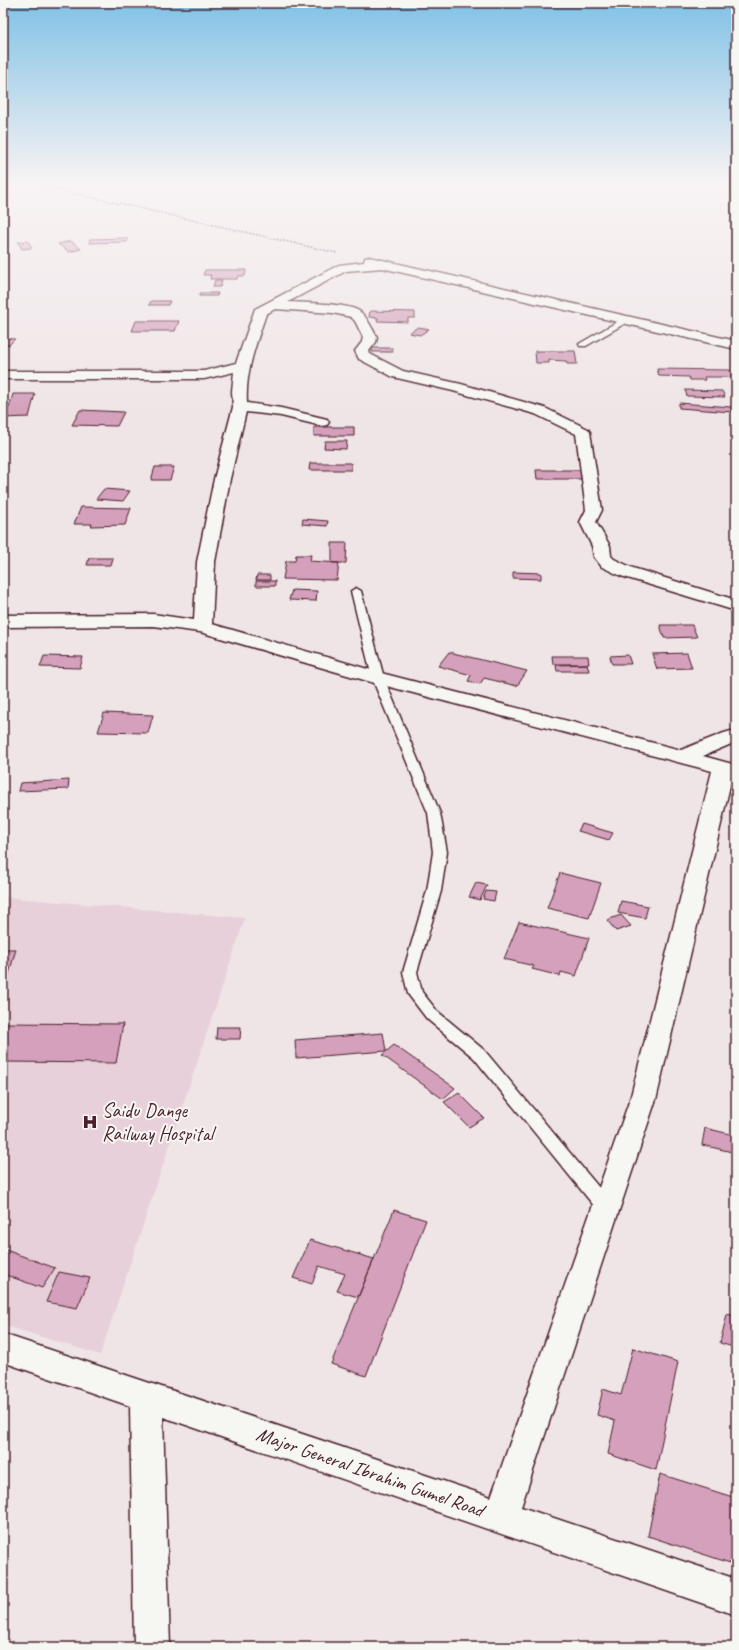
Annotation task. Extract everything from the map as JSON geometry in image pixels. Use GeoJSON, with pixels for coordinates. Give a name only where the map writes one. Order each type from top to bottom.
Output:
{"type":"FeatureCollection","features":[{"type":"Feature","properties":{"kind":"street"},"geometry":{"type":"LineString","coordinates":[[203,627],[206,562],[222,479],[240,408],[239,391],[242,366],[260,312],[343,262],[383,264],[624,321],[736,345]]}},
{"type":"Feature","properties":{"kind":"street"},"geometry":{"type":"LineString","coordinates":[[272,305],[333,309],[354,314],[360,319],[370,337],[370,342],[362,352],[364,356],[379,365],[398,374],[456,387],[540,411],[583,432],[594,510],[588,522],[601,546],[603,557],[608,563],[627,572],[736,606]]}},
{"type":"Feature","properties":{"kind":"street"},"geometry":{"type":"LineString","coordinates":[[702,337],[736,341]]}},
{"type":"Feature","properties":{"kind":"street"},"geometry":{"type":"LineString","coordinates":[[3,375],[204,375],[242,366]]}},
{"type":"Feature","properties":{"kind":"street"},"geometry":{"type":"LineString","coordinates":[[204,375],[239,391]]}},
{"type":"Feature","properties":{"kind":"street"},"geometry":{"type":"LineString","coordinates":[[240,408],[281,412],[322,422]]}},
{"type":"Feature","properties":{"kind":"street"},"geometry":{"type":"LineString","coordinates":[[3,621],[153,620],[203,627],[378,678],[730,769]]}},
{"type":"Feature","properties":{"kind":"street"},"geometry":{"type":"LineString","coordinates":[[683,757],[734,730]]}},
{"type":"Feature","properties":{"kind":"street"},"geometry":{"type":"LineString","coordinates":[[501,1517],[644,1096],[730,769],[734,730]]}},
{"type":"Feature","properties":{"kind":"street","name":"Major General Ibrahim Gumel Road"},"geometry":{"type":"LineString","coordinates":[[3,1348],[736,1597]]}},
{"type":"Feature","properties":{"kind":"street"},"geometry":{"type":"LineString","coordinates":[[146,1396],[152,1647]]}},
{"type":"Feature","properties":{"kind":"lane"},"geometry":{"type":"LineString","coordinates":[[583,344],[624,321]]}},
{"type":"Feature","properties":{"kind":"lane"},"geometry":{"type":"LineString","coordinates":[[356,591],[378,678],[434,814],[440,852],[434,892],[410,972],[415,994],[432,1015],[479,1054],[606,1207]]}},
{"type":"Feature","properties":{"kind":"path"},"geometry":{"type":"LineString","coordinates":[[335,260],[343,262]]}},
{"type":"Feature","properties":{"kind":"shaded area","name":"Saidu Dange Railway Hospital"},"geometry":{"type":"Polygon","coordinates":[[[3,897],[245,918],[100,1355],[3,1325],[3,897]]]}},
{"type":"Feature","properties":{"kind":"building"},"geometry":{"type":"Polygon","coordinates":[[[205,270],[246,270],[245,276],[238,276],[237,279],[210,279],[211,275],[203,275],[205,270]]]}},
{"type":"Feature","properties":{"kind":"building"},"geometry":{"type":"Polygon","coordinates":[[[215,280],[222,280],[220,287],[213,287],[215,280]]]}},
{"type":"Feature","properties":{"kind":"building"},"geometry":{"type":"Polygon","coordinates":[[[200,293],[218,293],[217,296],[199,296],[200,293]]]}},
{"type":"Feature","properties":{"kind":"building"},"geometry":{"type":"Polygon","coordinates":[[[151,301],[170,301],[168,305],[149,305],[151,301]]]}},
{"type":"Feature","properties":{"kind":"building"},"geometry":{"type":"Polygon","coordinates":[[[370,311],[415,312],[415,318],[408,318],[408,322],[377,321],[378,318],[369,317],[370,311]]]}},
{"type":"Feature","properties":{"kind":"building"},"geometry":{"type":"Polygon","coordinates":[[[136,321],[179,321],[175,331],[132,331],[136,321]]]}},
{"type":"Feature","properties":{"kind":"building"},"geometry":{"type":"Polygon","coordinates":[[[418,327],[429,329],[420,335],[409,333],[418,327]]]}},
{"type":"Feature","properties":{"kind":"building"},"geometry":{"type":"Polygon","coordinates":[[[3,338],[15,339],[9,345],[3,344],[3,338]]]}},
{"type":"Feature","properties":{"kind":"building"},"geometry":{"type":"Polygon","coordinates":[[[372,348],[392,348],[393,352],[372,352],[372,348]]]}},
{"type":"Feature","properties":{"kind":"building"},"geometry":{"type":"Polygon","coordinates":[[[535,351],[575,351],[577,364],[567,364],[566,361],[549,360],[549,363],[536,363],[535,351]]]}},
{"type":"Feature","properties":{"kind":"building"},"geometry":{"type":"Polygon","coordinates":[[[657,369],[730,370],[732,377],[704,377],[705,380],[690,380],[689,377],[659,376],[657,369]]]}},
{"type":"Feature","properties":{"kind":"building"},"geometry":{"type":"Polygon","coordinates":[[[685,390],[722,391],[725,397],[687,396],[685,390]]]}},
{"type":"Feature","properties":{"kind":"building"},"geometry":{"type":"Polygon","coordinates":[[[13,394],[35,394],[29,417],[3,418],[3,408],[9,408],[13,394]]]}},
{"type":"Feature","properties":{"kind":"building"},"geometry":{"type":"Polygon","coordinates":[[[679,403],[732,407],[732,412],[679,408],[679,403]]]}},
{"type":"Feature","properties":{"kind":"building"},"geometry":{"type":"Polygon","coordinates":[[[80,410],[124,412],[117,426],[72,425],[80,410]]]}},
{"type":"Feature","properties":{"kind":"building"},"geometry":{"type":"Polygon","coordinates":[[[314,427],[354,427],[354,436],[314,436],[314,427]]]}},
{"type":"Feature","properties":{"kind":"building"},"geometry":{"type":"Polygon","coordinates":[[[325,441],[347,441],[346,449],[324,448],[325,441]]]}},
{"type":"Feature","properties":{"kind":"building"},"geometry":{"type":"Polygon","coordinates":[[[310,463],[351,463],[351,470],[309,470],[310,463]]]}},
{"type":"Feature","properties":{"kind":"building"},"geometry":{"type":"Polygon","coordinates":[[[155,467],[174,467],[170,480],[151,480],[155,467]]]}},
{"type":"Feature","properties":{"kind":"building"},"geometry":{"type":"Polygon","coordinates":[[[536,470],[581,470],[583,479],[537,479],[536,470]]]}},
{"type":"Feature","properties":{"kind":"building"},"geometry":{"type":"Polygon","coordinates":[[[104,489],[130,491],[123,501],[96,499],[104,489]]]}},
{"type":"Feature","properties":{"kind":"building"},"geometry":{"type":"Polygon","coordinates":[[[81,507],[131,508],[125,525],[91,526],[92,524],[74,524],[81,507]]]}},
{"type":"Feature","properties":{"kind":"building"},"geometry":{"type":"Polygon","coordinates":[[[303,519],[328,521],[327,526],[302,524],[303,519]]]}},
{"type":"Feature","properties":{"kind":"building"},"geometry":{"type":"Polygon","coordinates":[[[332,543],[347,543],[346,563],[332,563],[332,543]]]}},
{"type":"Feature","properties":{"kind":"building"},"geometry":{"type":"Polygon","coordinates":[[[296,555],[311,555],[310,561],[339,563],[337,580],[283,579],[286,561],[295,561],[296,555]]]}},
{"type":"Feature","properties":{"kind":"building"},"geometry":{"type":"Polygon","coordinates":[[[89,558],[113,558],[111,565],[87,565],[89,558]]]}},
{"type":"Feature","properties":{"kind":"building"},"geometry":{"type":"Polygon","coordinates":[[[513,572],[541,573],[541,579],[513,578],[513,572]]]}},
{"type":"Feature","properties":{"kind":"building"},"geometry":{"type":"Polygon","coordinates":[[[257,575],[270,575],[270,580],[256,580],[257,575]]]}},
{"type":"Feature","properties":{"kind":"building"},"geometry":{"type":"Polygon","coordinates":[[[256,581],[275,581],[275,586],[256,586],[256,581]]]}},
{"type":"Feature","properties":{"kind":"building"},"geometry":{"type":"Polygon","coordinates":[[[292,590],[317,591],[316,601],[289,600],[292,590]]]}},
{"type":"Feature","properties":{"kind":"building"},"geometry":{"type":"Polygon","coordinates":[[[660,625],[692,625],[697,637],[664,638],[660,625]]]}},
{"type":"Feature","properties":{"kind":"building"},"geometry":{"type":"Polygon","coordinates":[[[449,652],[527,671],[517,686],[484,678],[480,684],[468,681],[471,675],[438,666],[449,652]]]}},
{"type":"Feature","properties":{"kind":"building"},"geometry":{"type":"Polygon","coordinates":[[[687,653],[692,668],[657,669],[652,654],[687,653]]]}},
{"type":"Feature","properties":{"kind":"building"},"geometry":{"type":"Polygon","coordinates":[[[628,655],[631,664],[612,664],[610,656],[628,655]]]}},
{"type":"Feature","properties":{"kind":"building"},"geometry":{"type":"Polygon","coordinates":[[[44,656],[83,657],[80,668],[40,667],[44,656]]]}},
{"type":"Feature","properties":{"kind":"building"},"geometry":{"type":"Polygon","coordinates":[[[552,656],[588,656],[589,664],[553,664],[552,656]]]}},
{"type":"Feature","properties":{"kind":"building"},"geometry":{"type":"Polygon","coordinates":[[[587,664],[589,671],[557,671],[556,665],[587,664]]]}},
{"type":"Feature","properties":{"kind":"building"},"geometry":{"type":"Polygon","coordinates":[[[104,713],[153,715],[148,733],[98,732],[104,713]]]}},
{"type":"Feature","properties":{"kind":"building"},"geometry":{"type":"Polygon","coordinates":[[[69,780],[68,789],[18,791],[20,783],[69,780]]]}},
{"type":"Feature","properties":{"kind":"building"},"geometry":{"type":"Polygon","coordinates":[[[582,824],[613,833],[609,840],[578,831],[582,824]]]}},
{"type":"Feature","properties":{"kind":"building"},"geometry":{"type":"Polygon","coordinates":[[[560,873],[601,883],[589,918],[547,908],[560,873]]]}},
{"type":"Feature","properties":{"kind":"building"},"geometry":{"type":"Polygon","coordinates":[[[476,883],[487,885],[480,900],[469,897],[476,883]]]}},
{"type":"Feature","properties":{"kind":"building"},"geometry":{"type":"Polygon","coordinates":[[[486,891],[496,892],[494,901],[483,899],[486,891]]]}},
{"type":"Feature","properties":{"kind":"building"},"geometry":{"type":"Polygon","coordinates":[[[621,901],[648,906],[645,918],[618,913],[621,901]]]}},
{"type":"Feature","properties":{"kind":"building"},"geometry":{"type":"Polygon","coordinates":[[[621,915],[631,926],[616,931],[607,920],[621,915]]]}},
{"type":"Feature","properties":{"kind":"building"},"geometry":{"type":"Polygon","coordinates":[[[519,922],[589,938],[576,976],[561,972],[560,976],[532,969],[534,966],[504,959],[519,922]]]}},
{"type":"Feature","properties":{"kind":"building"},"geometry":{"type":"Polygon","coordinates":[[[3,949],[16,949],[3,995],[3,949]]]}},
{"type":"Feature","properties":{"kind":"building"},"geometry":{"type":"Polygon","coordinates":[[[7,1023],[123,1024],[116,1063],[3,1062],[3,1038],[7,1023]]]}},
{"type":"Feature","properties":{"kind":"building"},"geometry":{"type":"Polygon","coordinates":[[[217,1027],[241,1027],[240,1039],[216,1039],[217,1027]]]}},
{"type":"Feature","properties":{"kind":"building"},"geometry":{"type":"Polygon","coordinates":[[[383,1033],[386,1051],[296,1058],[295,1040],[383,1033]]]}},
{"type":"Feature","properties":{"kind":"building"},"geometry":{"type":"Polygon","coordinates":[[[394,1045],[455,1088],[443,1099],[382,1055],[394,1045]]]}},
{"type":"Feature","properties":{"kind":"building"},"geometry":{"type":"Polygon","coordinates":[[[459,1093],[484,1118],[469,1127],[444,1102],[459,1093]]]}},
{"type":"Feature","properties":{"kind":"building"},"geometry":{"type":"Polygon","coordinates":[[[705,1128],[734,1135],[732,1152],[702,1145],[705,1128]]]}},
{"type":"Feature","properties":{"kind":"building"},"geometry":{"type":"Polygon","coordinates":[[[394,1210],[426,1220],[366,1376],[331,1364],[394,1210]]]}},
{"type":"Feature","properties":{"kind":"building"},"geometry":{"type":"Polygon","coordinates":[[[310,1240],[374,1259],[358,1297],[337,1291],[345,1274],[319,1266],[312,1284],[293,1278],[310,1240]]]}},
{"type":"Feature","properties":{"kind":"building"},"geometry":{"type":"Polygon","coordinates":[[[3,1249],[55,1268],[42,1288],[3,1274],[3,1249]]]}},
{"type":"Feature","properties":{"kind":"building"},"geometry":{"type":"Polygon","coordinates":[[[59,1272],[90,1278],[77,1308],[46,1302],[59,1272]]]}},
{"type":"Feature","properties":{"kind":"building"},"geometry":{"type":"Polygon","coordinates":[[[727,1314],[736,1316],[736,1348],[720,1343],[727,1314]]]}},
{"type":"Feature","properties":{"kind":"building"},"geometry":{"type":"Polygon","coordinates":[[[633,1348],[678,1362],[656,1470],[608,1454],[615,1421],[597,1415],[603,1389],[621,1395],[633,1348]]]}},
{"type":"Feature","properties":{"kind":"building"},"geometry":{"type":"Polygon","coordinates":[[[660,1474],[736,1498],[736,1565],[648,1536],[660,1474]]]}},
{"type":"Feature","properties":{"kind":"place","name":"Saidu Dange Railway Hospital"},"geometry":{"type":"Point","coordinates":[90,1122]}}]}
